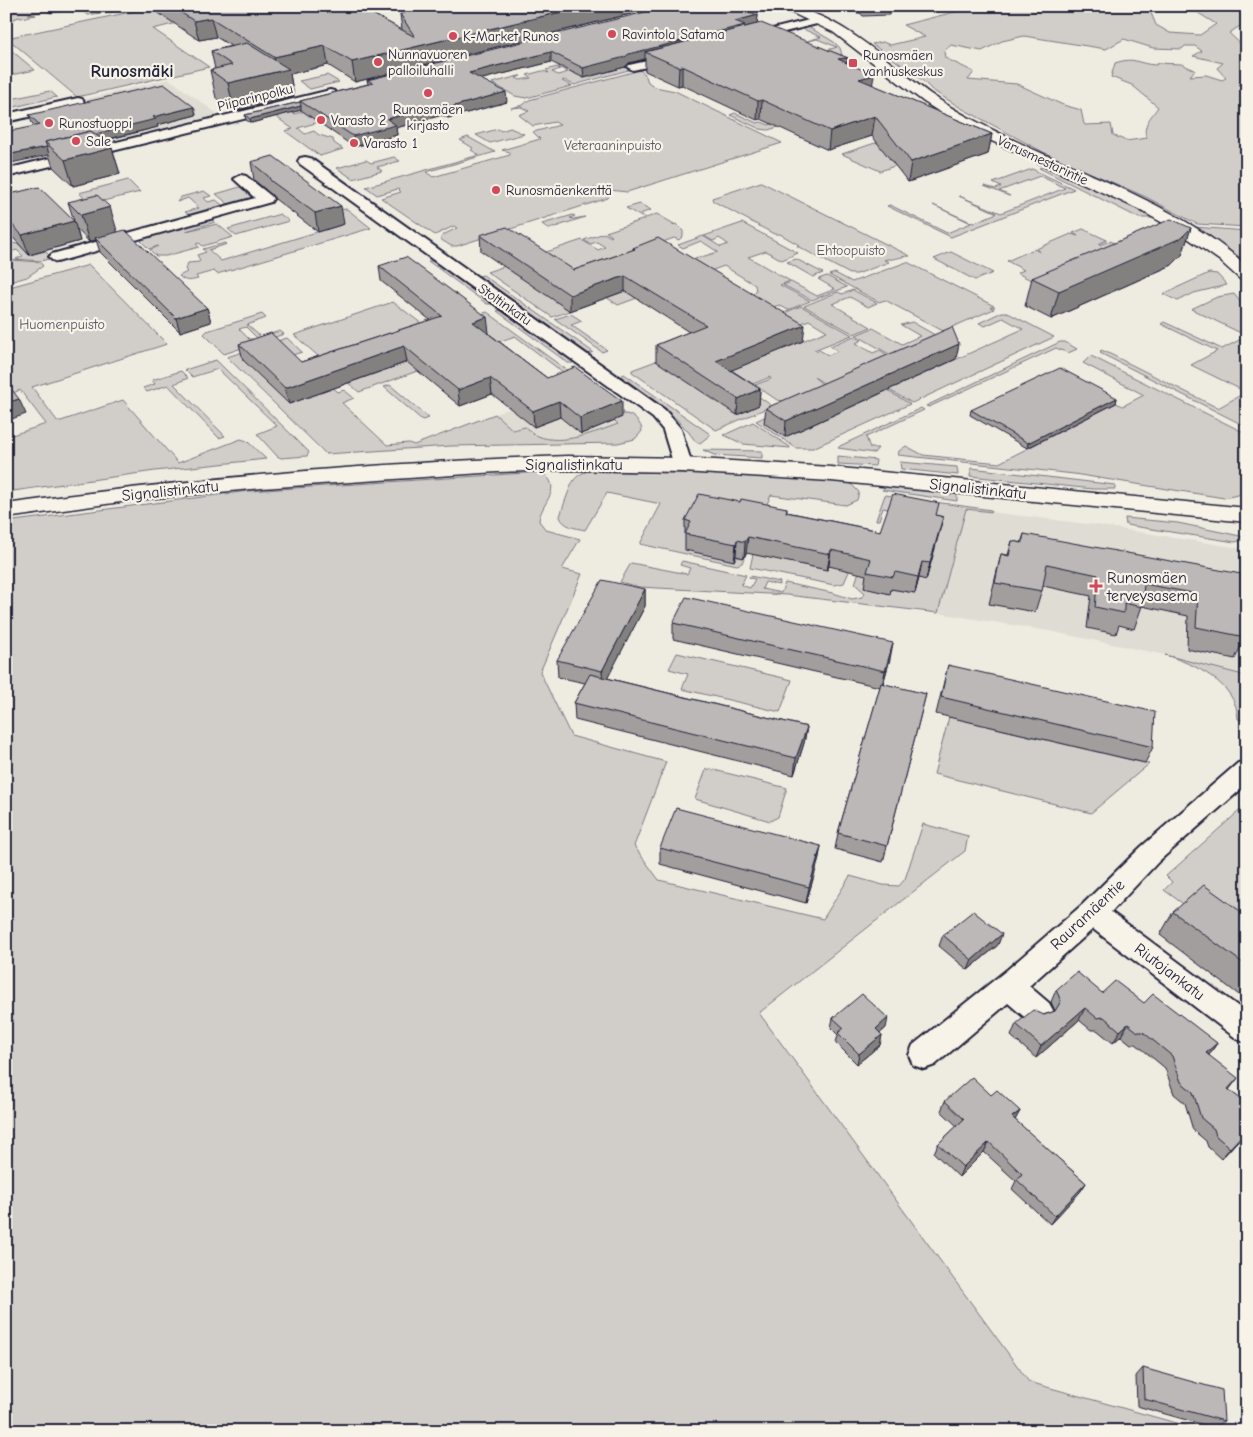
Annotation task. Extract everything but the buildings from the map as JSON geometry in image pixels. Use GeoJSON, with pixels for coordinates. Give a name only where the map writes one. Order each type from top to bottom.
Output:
{"type":"FeatureCollection","features":[{"type":"Feature","properties":{"kind":"street","name":"Varusmestarintie"},"geometry":{"type":"LineString","coordinates":[[783,6],[816,21],[829,30],[844,35],[947,112],[1014,147],[1172,221],[1214,247],[1247,276]]}},
{"type":"Feature","properties":{"kind":"street"},"geometry":{"type":"LineString","coordinates":[[735,42],[816,21]]}},
{"type":"Feature","properties":{"kind":"street"},"geometry":{"type":"LineString","coordinates":[[633,67],[682,56]]}},
{"type":"Feature","properties":{"kind":"street","name":"Piiparinpolku"},"geometry":{"type":"LineString","coordinates":[[6,173],[342,91]]}},
{"type":"Feature","properties":{"kind":"street"},"geometry":{"type":"LineString","coordinates":[[6,118],[78,102]]}},
{"type":"Feature","properties":{"kind":"street","name":"Stoltinkatu"},"geometry":{"type":"LineString","coordinates":[[305,161],[659,414],[672,429],[682,465]]}},
{"type":"Feature","properties":{"kind":"street"},"geometry":{"type":"LineString","coordinates":[[57,257],[266,199],[240,179]]}},
{"type":"Feature","properties":{"kind":"street","name":"Signalistinkatu"},"geometry":{"type":"LineString","coordinates":[[6,511],[135,494],[327,476],[497,465],[568,463],[682,465],[831,474],[1247,515]]}},
{"type":"Feature","properties":{"kind":"street","name":"Signalistinkatu"},"geometry":{"type":"LineString","coordinates":[[1142,505],[1247,530]]}},
{"type":"Feature","properties":{"kind":"street","name":"Rauramäentie"},"geometry":{"type":"LineString","coordinates":[[924,1055],[1008,986],[1092,913],[1150,854],[1247,770]]}},
{"type":"Feature","properties":{"kind":"street","name":"Riutojankatu"},"geometry":{"type":"LineString","coordinates":[[1092,913],[1247,1030]]}},
{"type":"Feature","properties":{"kind":"street"},"geometry":{"type":"LineString","coordinates":[[1008,986],[1039,1012]]}},
{"type":"Feature","properties":{"kind":"shaded area"},"geometry":{"type":"Polygon","coordinates":[[[169,79],[219,115],[126,138],[81,100],[169,79]]]}},
{"type":"Feature","properties":{"kind":"shaded area"},"geometry":{"type":"Polygon","coordinates":[[[581,381],[638,422],[641,426],[641,434],[629,441],[618,443],[451,446],[451,431],[581,381]]]}},
{"type":"Feature","properties":{"kind":"shaded area","name":"Runosmäen terveysasema"},"geometry":{"type":"Polygon","coordinates":[[[966,509],[1096,525],[1239,548],[1247,559],[1247,676],[1165,655],[1049,631],[938,613],[966,509]]]}},
{"type":"Feature","properties":{"kind":"green space"},"geometry":{"type":"Polygon","coordinates":[[[33,6],[29,8],[35,7],[33,9],[39,9],[42,12],[28,14],[36,15],[19,17],[8,21],[6,15],[10,13],[6,14],[6,8],[33,6]]]}},
{"type":"Feature","properties":{"kind":"green space"},"geometry":{"type":"Polygon","coordinates":[[[138,6],[119,11],[88,15],[79,9],[50,13],[43,7],[138,6]]]}},
{"type":"Feature","properties":{"kind":"green space"},"geometry":{"type":"Polygon","coordinates":[[[159,6],[177,23],[153,29],[209,67],[77,97],[7,38],[159,6]]]}},
{"type":"Feature","properties":{"kind":"green space"},"geometry":{"type":"Polygon","coordinates":[[[978,6],[1051,6],[1058,8],[1075,6],[1148,6],[1156,25],[1170,33],[1200,35],[1216,24],[1187,6],[1247,6],[1247,25],[1240,26],[1229,33],[1247,50],[1247,227],[1197,224],[1146,197],[1045,153],[961,108],[932,90],[892,58],[895,57],[887,55],[872,44],[883,42],[890,45],[925,37],[903,25],[978,6]],[[1024,36],[1002,41],[982,51],[951,45],[944,51],[945,58],[974,72],[968,80],[1017,84],[1063,105],[1081,110],[1085,125],[1111,124],[1113,135],[1126,141],[1147,138],[1146,125],[1158,107],[1132,85],[1111,77],[1115,63],[1132,60],[1156,65],[1158,63],[1181,64],[1195,70],[1190,76],[1206,75],[1222,80],[1226,78],[1217,68],[1223,63],[1193,56],[1202,51],[1195,46],[1185,46],[1182,49],[1153,48],[1124,39],[1106,49],[1024,36]]]}},
{"type":"Feature","properties":{"kind":"green space"},"geometry":{"type":"Polygon","coordinates":[[[807,26],[834,42],[840,48],[842,55],[811,55],[837,47],[817,39],[789,46],[821,37],[803,29],[770,38],[768,35],[807,26]]]}},
{"type":"Feature","properties":{"kind":"green space"},"geometry":{"type":"Polygon","coordinates":[[[6,46],[35,70],[6,76],[6,46]]]}},
{"type":"Feature","properties":{"kind":"green space"},"geometry":{"type":"Polygon","coordinates":[[[565,65],[615,65],[632,69],[574,85],[564,80],[562,81],[572,86],[526,98],[515,96],[492,83],[519,76],[521,76],[516,78],[520,80],[531,78],[527,75],[542,71],[549,73],[546,70],[557,67],[560,69],[552,72],[558,75],[568,72],[558,67],[565,65]]]}},
{"type":"Feature","properties":{"kind":"green space","name":"Veteraaninpuisto"},"geometry":{"type":"Polygon","coordinates":[[[640,70],[645,74],[648,82],[655,87],[675,91],[782,143],[627,192],[592,188],[592,190],[601,191],[609,196],[608,198],[457,246],[451,246],[440,239],[443,235],[457,228],[454,226],[435,235],[381,198],[401,192],[398,189],[377,195],[366,187],[479,155],[471,150],[473,148],[460,140],[468,137],[495,152],[426,172],[433,177],[510,155],[510,152],[502,150],[540,139],[533,132],[560,125],[555,122],[533,126],[519,115],[529,111],[521,107],[511,108],[523,105],[529,100],[640,70]]]}},
{"type":"Feature","properties":{"kind":"green space"},"geometry":{"type":"Polygon","coordinates":[[[327,75],[339,82],[310,89],[299,81],[327,75]]]}},
{"type":"Feature","properties":{"kind":"green space"},"geometry":{"type":"Polygon","coordinates":[[[50,91],[57,97],[6,109],[6,100],[50,91]]]}},
{"type":"Feature","properties":{"kind":"green space"},"geometry":{"type":"Polygon","coordinates":[[[305,111],[319,122],[298,128],[305,134],[314,131],[319,135],[333,139],[334,143],[343,149],[320,156],[285,131],[293,129],[272,114],[290,112],[294,114],[305,111]]]}},
{"type":"Feature","properties":{"kind":"green space"},"geometry":{"type":"Polygon","coordinates":[[[812,112],[818,116],[768,130],[760,129],[730,115],[735,113],[757,123],[761,122],[769,125],[812,112]]]}},
{"type":"Feature","properties":{"kind":"green space"},"geometry":{"type":"Polygon","coordinates":[[[510,128],[524,134],[490,143],[476,135],[498,129],[501,131],[510,128]]]}},
{"type":"Feature","properties":{"kind":"green space"},"geometry":{"type":"Polygon","coordinates":[[[896,136],[926,155],[880,171],[842,154],[896,136]]]}},
{"type":"Feature","properties":{"kind":"green space"},"geometry":{"type":"Polygon","coordinates":[[[394,157],[400,161],[377,167],[382,171],[353,179],[337,168],[366,160],[371,163],[394,157]]]}},
{"type":"Feature","properties":{"kind":"green space"},"geometry":{"type":"Polygon","coordinates":[[[1045,167],[1157,218],[1139,218],[1039,168],[1045,167]]]}},
{"type":"Feature","properties":{"kind":"green space"},"geometry":{"type":"Polygon","coordinates":[[[1032,169],[1074,189],[951,237],[887,206],[890,205],[947,233],[971,223],[933,205],[973,223],[997,213],[959,196],[1001,213],[1065,188],[1040,176],[999,191],[1010,196],[984,186],[996,189],[1001,187],[993,183],[1032,169]]]}},
{"type":"Feature","properties":{"kind":"green space"},"geometry":{"type":"Polygon","coordinates":[[[128,180],[140,192],[91,204],[79,193],[128,180]]]}},
{"type":"Feature","properties":{"kind":"green space","name":"Ehtoopuisto"},"geometry":{"type":"Polygon","coordinates":[[[761,182],[910,256],[887,259],[884,260],[889,262],[857,274],[850,274],[797,246],[799,245],[780,234],[774,234],[713,201],[712,198],[761,182]]]}},
{"type":"Feature","properties":{"kind":"green space"},"geometry":{"type":"Polygon","coordinates":[[[246,187],[254,196],[252,200],[232,207],[216,194],[246,187]]]}},
{"type":"Feature","properties":{"kind":"green space"},"geometry":{"type":"Polygon","coordinates":[[[204,191],[211,196],[204,198],[208,202],[216,200],[226,208],[192,217],[185,212],[199,208],[188,198],[177,202],[181,197],[204,191]]]}},
{"type":"Feature","properties":{"kind":"green space"},"geometry":{"type":"Polygon","coordinates":[[[640,204],[651,210],[640,214],[646,218],[657,214],[674,224],[672,225],[676,224],[683,231],[683,236],[679,240],[674,238],[660,243],[559,303],[570,311],[552,317],[487,272],[582,240],[598,250],[605,247],[597,242],[590,244],[584,240],[604,233],[611,237],[606,232],[645,219],[626,208],[640,204]]]}},
{"type":"Feature","properties":{"kind":"green space"},"geometry":{"type":"Polygon","coordinates":[[[347,209],[371,228],[217,274],[214,271],[196,276],[198,279],[188,280],[179,276],[187,272],[185,269],[188,263],[199,262],[200,260],[197,255],[206,252],[203,249],[227,244],[209,250],[221,261],[343,224],[336,210],[347,209]]]}},
{"type":"Feature","properties":{"kind":"green space"},"geometry":{"type":"Polygon","coordinates":[[[280,214],[289,221],[236,236],[228,229],[280,214]]]}},
{"type":"Feature","properties":{"kind":"green space"},"geometry":{"type":"Polygon","coordinates":[[[575,216],[570,218],[585,217],[549,229],[542,224],[575,216]]]}},
{"type":"Feature","properties":{"kind":"green space"},"geometry":{"type":"Polygon","coordinates":[[[208,217],[215,222],[186,231],[217,224],[233,237],[203,246],[199,243],[196,244],[199,247],[166,256],[156,256],[150,250],[158,246],[149,249],[141,241],[146,235],[150,238],[153,237],[149,233],[176,226],[180,230],[183,228],[179,225],[208,217]]]}},
{"type":"Feature","properties":{"kind":"green space"},"geometry":{"type":"Polygon","coordinates":[[[742,223],[798,253],[782,260],[766,251],[748,257],[790,281],[780,285],[810,301],[788,310],[779,305],[758,313],[750,297],[756,291],[755,285],[724,266],[618,305],[583,282],[681,263],[718,252],[701,241],[683,248],[678,245],[703,236],[721,247],[728,244],[719,238],[713,241],[704,236],[742,223]]]}},
{"type":"Feature","properties":{"kind":"green space"},"geometry":{"type":"Polygon","coordinates":[[[1194,227],[1247,231],[1247,262],[1194,227]]]}},
{"type":"Feature","properties":{"kind":"green space"},"geometry":{"type":"Polygon","coordinates":[[[1083,229],[1107,240],[1099,245],[1110,241],[1126,248],[1039,284],[1017,273],[1024,270],[1007,261],[1034,249],[1040,252],[1036,249],[1071,234],[1078,236],[1073,233],[1083,229]]]}},
{"type":"Feature","properties":{"kind":"green space"},"geometry":{"type":"Polygon","coordinates":[[[6,244],[19,244],[29,255],[45,251],[52,258],[41,261],[16,259],[23,256],[17,250],[6,253],[6,244]]]}},
{"type":"Feature","properties":{"kind":"green space"},"geometry":{"type":"Polygon","coordinates":[[[951,252],[993,273],[975,280],[934,259],[951,252]]]}},
{"type":"Feature","properties":{"kind":"green space"},"geometry":{"type":"Polygon","coordinates":[[[796,259],[823,273],[813,277],[787,262],[796,259]]]}},
{"type":"Feature","properties":{"kind":"green space"},"geometry":{"type":"Polygon","coordinates":[[[6,261],[40,262],[43,266],[27,277],[6,283],[6,261]]]}},
{"type":"Feature","properties":{"kind":"green space"},"geometry":{"type":"Polygon","coordinates":[[[428,261],[433,261],[492,304],[487,304],[428,261]]]}},
{"type":"Feature","properties":{"kind":"green space","name":"Ehtoopuisto"},"geometry":{"type":"Polygon","coordinates":[[[907,262],[994,306],[990,307],[994,309],[943,331],[885,300],[879,302],[829,275],[835,273],[852,282],[907,262]]]}},
{"type":"Feature","properties":{"kind":"green space","name":"Huomenpuisto"},"geometry":{"type":"Polygon","coordinates":[[[89,265],[167,344],[32,387],[58,422],[123,400],[178,463],[241,439],[247,441],[266,459],[155,471],[6,492],[6,437],[46,424],[20,390],[6,396],[6,288],[89,265]]]}},
{"type":"Feature","properties":{"kind":"green space"},"geometry":{"type":"Polygon","coordinates":[[[1209,273],[1217,274],[1227,285],[1194,293],[1178,301],[1163,294],[1209,273]]]}},
{"type":"Feature","properties":{"kind":"green space"},"geometry":{"type":"Polygon","coordinates":[[[483,275],[593,352],[589,354],[479,276],[483,275]]]}},
{"type":"Feature","properties":{"kind":"green space"},"geometry":{"type":"Polygon","coordinates":[[[827,276],[847,287],[812,300],[783,285],[791,282],[817,296],[835,289],[818,279],[827,276]]]}},
{"type":"Feature","properties":{"kind":"green space"},"geometry":{"type":"Polygon","coordinates":[[[853,290],[877,303],[868,307],[850,297],[832,304],[871,327],[854,334],[804,306],[838,292],[842,294],[853,290]]]}},
{"type":"Feature","properties":{"kind":"green space"},"geometry":{"type":"Polygon","coordinates":[[[1234,294],[1247,310],[1247,336],[1191,309],[1217,297],[1234,294]]]}},
{"type":"Feature","properties":{"kind":"green space"},"geometry":{"type":"Polygon","coordinates":[[[393,302],[426,327],[325,362],[294,335],[393,302]]]}},
{"type":"Feature","properties":{"kind":"green space"},"geometry":{"type":"Polygon","coordinates":[[[801,306],[852,335],[814,350],[816,352],[819,350],[828,355],[838,351],[830,346],[854,336],[862,340],[856,343],[873,353],[880,350],[889,356],[825,384],[814,377],[823,385],[783,401],[777,400],[755,385],[771,379],[770,377],[753,384],[698,349],[736,368],[827,331],[809,320],[790,328],[774,317],[801,306]]]}},
{"type":"Feature","properties":{"kind":"green space"},"geometry":{"type":"Polygon","coordinates":[[[502,310],[574,362],[568,363],[497,311],[502,310]]]}},
{"type":"Feature","properties":{"kind":"green space"},"geometry":{"type":"Polygon","coordinates":[[[487,312],[568,371],[564,373],[515,336],[359,392],[333,370],[357,380],[489,333],[453,324],[487,312]]]}},
{"type":"Feature","properties":{"kind":"green space"},"geometry":{"type":"Polygon","coordinates":[[[1002,312],[1006,312],[1054,337],[912,403],[870,379],[877,375],[897,386],[1023,329],[1003,318],[985,326],[979,323],[1002,312]]]}},
{"type":"Feature","properties":{"kind":"green space"},"geometry":{"type":"Polygon","coordinates":[[[262,314],[266,318],[247,325],[261,337],[280,331],[284,334],[261,342],[246,327],[239,329],[249,339],[253,339],[257,343],[224,354],[204,334],[207,331],[262,314]]]}},
{"type":"Feature","properties":{"kind":"green space"},"geometry":{"type":"Polygon","coordinates":[[[571,314],[582,321],[571,325],[607,350],[602,352],[555,319],[571,314]]]}},
{"type":"Feature","properties":{"kind":"green space"},"geometry":{"type":"Polygon","coordinates":[[[912,322],[935,335],[891,355],[856,335],[873,328],[902,344],[920,336],[901,325],[912,322]]]}},
{"type":"Feature","properties":{"kind":"green space"},"geometry":{"type":"Polygon","coordinates":[[[1164,322],[1222,349],[1247,336],[1247,427],[1100,353],[1101,350],[1106,352],[1218,408],[1246,392],[1191,365],[1217,351],[1161,324],[1164,322]]]}},
{"type":"Feature","properties":{"kind":"green space"},"geometry":{"type":"Polygon","coordinates":[[[287,338],[302,352],[283,358],[328,383],[338,392],[344,390],[354,398],[342,403],[387,445],[409,443],[414,445],[495,414],[513,430],[525,427],[536,435],[547,439],[568,439],[589,434],[618,424],[613,419],[625,414],[636,420],[642,431],[635,439],[618,443],[451,446],[326,454],[227,357],[287,338]]]}},
{"type":"Feature","properties":{"kind":"green space"},"geometry":{"type":"Polygon","coordinates":[[[1060,342],[1065,342],[1077,349],[1068,353],[1056,348],[929,407],[926,406],[1060,342]]]}},
{"type":"Feature","properties":{"kind":"green space"},"geometry":{"type":"Polygon","coordinates":[[[1091,356],[1247,434],[1247,493],[1224,498],[1074,474],[898,455],[899,451],[906,446],[923,455],[999,463],[1116,403],[1123,406],[1144,395],[1083,363],[1091,356]]]}},
{"type":"Feature","properties":{"kind":"green space"},"geometry":{"type":"Polygon","coordinates":[[[216,360],[309,452],[307,456],[281,458],[277,456],[257,434],[277,426],[218,369],[192,377],[185,370],[216,360]]]}},
{"type":"Feature","properties":{"kind":"green space"},"geometry":{"type":"Polygon","coordinates":[[[656,361],[750,390],[772,406],[716,430],[632,372],[632,370],[656,361]]]}},
{"type":"Feature","properties":{"kind":"green space"},"geometry":{"type":"Polygon","coordinates":[[[181,371],[188,378],[174,384],[225,436],[219,438],[168,385],[147,392],[143,388],[155,384],[152,380],[181,371]]]}},
{"type":"Feature","properties":{"kind":"green space"},"geometry":{"type":"Polygon","coordinates":[[[624,374],[710,435],[700,443],[696,442],[671,414],[621,376],[624,374]]]}},
{"type":"Feature","properties":{"kind":"green space"},"geometry":{"type":"Polygon","coordinates":[[[860,374],[910,404],[813,448],[796,448],[756,421],[779,410],[785,437],[880,394],[860,374]]]}},
{"type":"Feature","properties":{"kind":"green space"},"geometry":{"type":"Polygon","coordinates":[[[390,385],[429,418],[422,420],[384,387],[390,385]]]}},
{"type":"Feature","properties":{"kind":"green space"},"geometry":{"type":"Polygon","coordinates":[[[921,408],[924,410],[866,437],[870,448],[878,448],[874,453],[838,448],[840,446],[921,408]]]}},
{"type":"Feature","properties":{"kind":"green space"},"geometry":{"type":"Polygon","coordinates":[[[753,422],[790,448],[743,444],[724,435],[753,422]]]}},
{"type":"Feature","properties":{"kind":"green space"},"geometry":{"type":"Polygon","coordinates":[[[703,450],[762,451],[762,458],[714,455],[703,450]]]}},
{"type":"Feature","properties":{"kind":"green space"},"geometry":{"type":"Polygon","coordinates":[[[838,456],[876,460],[875,466],[838,464],[838,456]]]}},
{"type":"Feature","properties":{"kind":"green space"},"geometry":{"type":"Polygon","coordinates":[[[900,462],[957,467],[958,475],[901,469],[900,462]]]}},
{"type":"Feature","properties":{"kind":"green space"},"geometry":{"type":"Polygon","coordinates":[[[971,468],[1115,485],[1115,489],[1093,489],[970,476],[971,468]]]}},
{"type":"Feature","properties":{"kind":"green space"},"geometry":{"type":"Polygon","coordinates":[[[588,471],[716,474],[849,482],[859,492],[857,500],[846,505],[771,495],[766,506],[690,538],[692,551],[744,558],[742,563],[737,565],[640,544],[661,504],[607,493],[585,530],[567,525],[560,517],[568,492],[576,478],[588,471]]]}},
{"type":"Feature","properties":{"kind":"green space"},"geometry":{"type":"Polygon","coordinates":[[[541,472],[548,478],[552,490],[540,514],[539,521],[546,530],[580,539],[562,569],[582,574],[540,672],[571,736],[666,762],[634,846],[659,880],[823,919],[850,876],[883,885],[899,886],[905,879],[923,824],[968,836],[965,851],[759,1013],[1029,1382],[1205,1431],[6,1431],[6,522],[249,491],[541,472]]]}},
{"type":"Feature","properties":{"kind":"green space"},"geometry":{"type":"Polygon","coordinates":[[[887,487],[957,494],[957,501],[882,490],[887,487]]]}},
{"type":"Feature","properties":{"kind":"green space"},"geometry":{"type":"Polygon","coordinates":[[[885,495],[991,510],[992,512],[966,509],[938,613],[787,595],[639,587],[620,582],[631,563],[687,574],[690,568],[680,565],[682,561],[746,575],[741,585],[750,588],[755,579],[749,578],[750,576],[780,582],[779,585],[765,582],[762,589],[781,593],[785,583],[852,599],[862,597],[865,593],[855,584],[862,562],[871,564],[864,588],[890,593],[891,589],[914,593],[919,578],[926,579],[936,546],[928,545],[936,519],[883,508],[879,520],[876,520],[885,495]]]}},
{"type":"Feature","properties":{"kind":"green space"},"geometry":{"type":"Polygon","coordinates":[[[1125,518],[1178,523],[1245,537],[1243,540],[1235,542],[1126,525],[1125,518]]]}},
{"type":"Feature","properties":{"kind":"green space"},"geometry":{"type":"Polygon","coordinates":[[[753,554],[827,570],[829,566],[854,560],[844,583],[834,585],[750,568],[753,554]]]}},
{"type":"Feature","properties":{"kind":"green space"},"geometry":{"type":"Polygon","coordinates":[[[677,653],[792,680],[780,712],[682,689],[688,674],[669,669],[677,653]]]}},
{"type":"Feature","properties":{"kind":"green space"},"geometry":{"type":"Polygon","coordinates":[[[1165,655],[1247,676],[1247,721],[1238,719],[1236,706],[1222,685],[1201,670],[1165,655]]]}},
{"type":"Feature","properties":{"kind":"green space"},"geometry":{"type":"Polygon","coordinates":[[[949,717],[1149,764],[1091,813],[934,774],[949,717]]]}},
{"type":"Feature","properties":{"kind":"green space"},"geometry":{"type":"Polygon","coordinates":[[[710,769],[787,788],[778,817],[770,821],[695,799],[706,770],[710,769]]]}},
{"type":"Feature","properties":{"kind":"green space"},"geometry":{"type":"Polygon","coordinates":[[[1247,804],[1247,950],[1164,890],[1172,882],[1166,876],[1247,804]]]}},
{"type":"Feature","properties":{"kind":"place","name":"Ravintola Satama"},"geometry":{"type":"Point","coordinates":[612,34]}},
{"type":"Feature","properties":{"kind":"place","name":"K-Market Runos"},"geometry":{"type":"Point","coordinates":[453,36]}},
{"type":"Feature","properties":{"kind":"place","name":"Nunnavuoren palloiluhalli"},"geometry":{"type":"Point","coordinates":[378,62]}},
{"type":"Feature","properties":{"kind":"place","name":"Runosmäen vanhuskeskus"},"geometry":{"type":"Point","coordinates":[853,63]}},
{"type":"Feature","properties":{"kind":"place","name":"Runosmäen kirjasto"},"geometry":{"type":"Point","coordinates":[428,93]}},
{"type":"Feature","properties":{"kind":"place","name":"Varasto 2"},"geometry":{"type":"Point","coordinates":[321,120]}},
{"type":"Feature","properties":{"kind":"place","name":"Runostuoppi"},"geometry":{"type":"Point","coordinates":[49,123]}},
{"type":"Feature","properties":{"kind":"place","name":"Sale"},"geometry":{"type":"Point","coordinates":[76,141]}},
{"type":"Feature","properties":{"kind":"place","name":"Varasto 1"},"geometry":{"type":"Point","coordinates":[354,143]}},
{"type":"Feature","properties":{"kind":"place","name":"Runosmäenkenttä"},"geometry":{"type":"Point","coordinates":[496,190]}},
{"type":"Feature","properties":{"kind":"place","name":"Runosmäen terveysasema"},"geometry":{"type":"Point","coordinates":[1096,586]}},
{"type":"Feature","properties":{"kind":"district","name":"Runosmäki"},"geometry":{"type":"Point","coordinates":[132,71]}}]}
